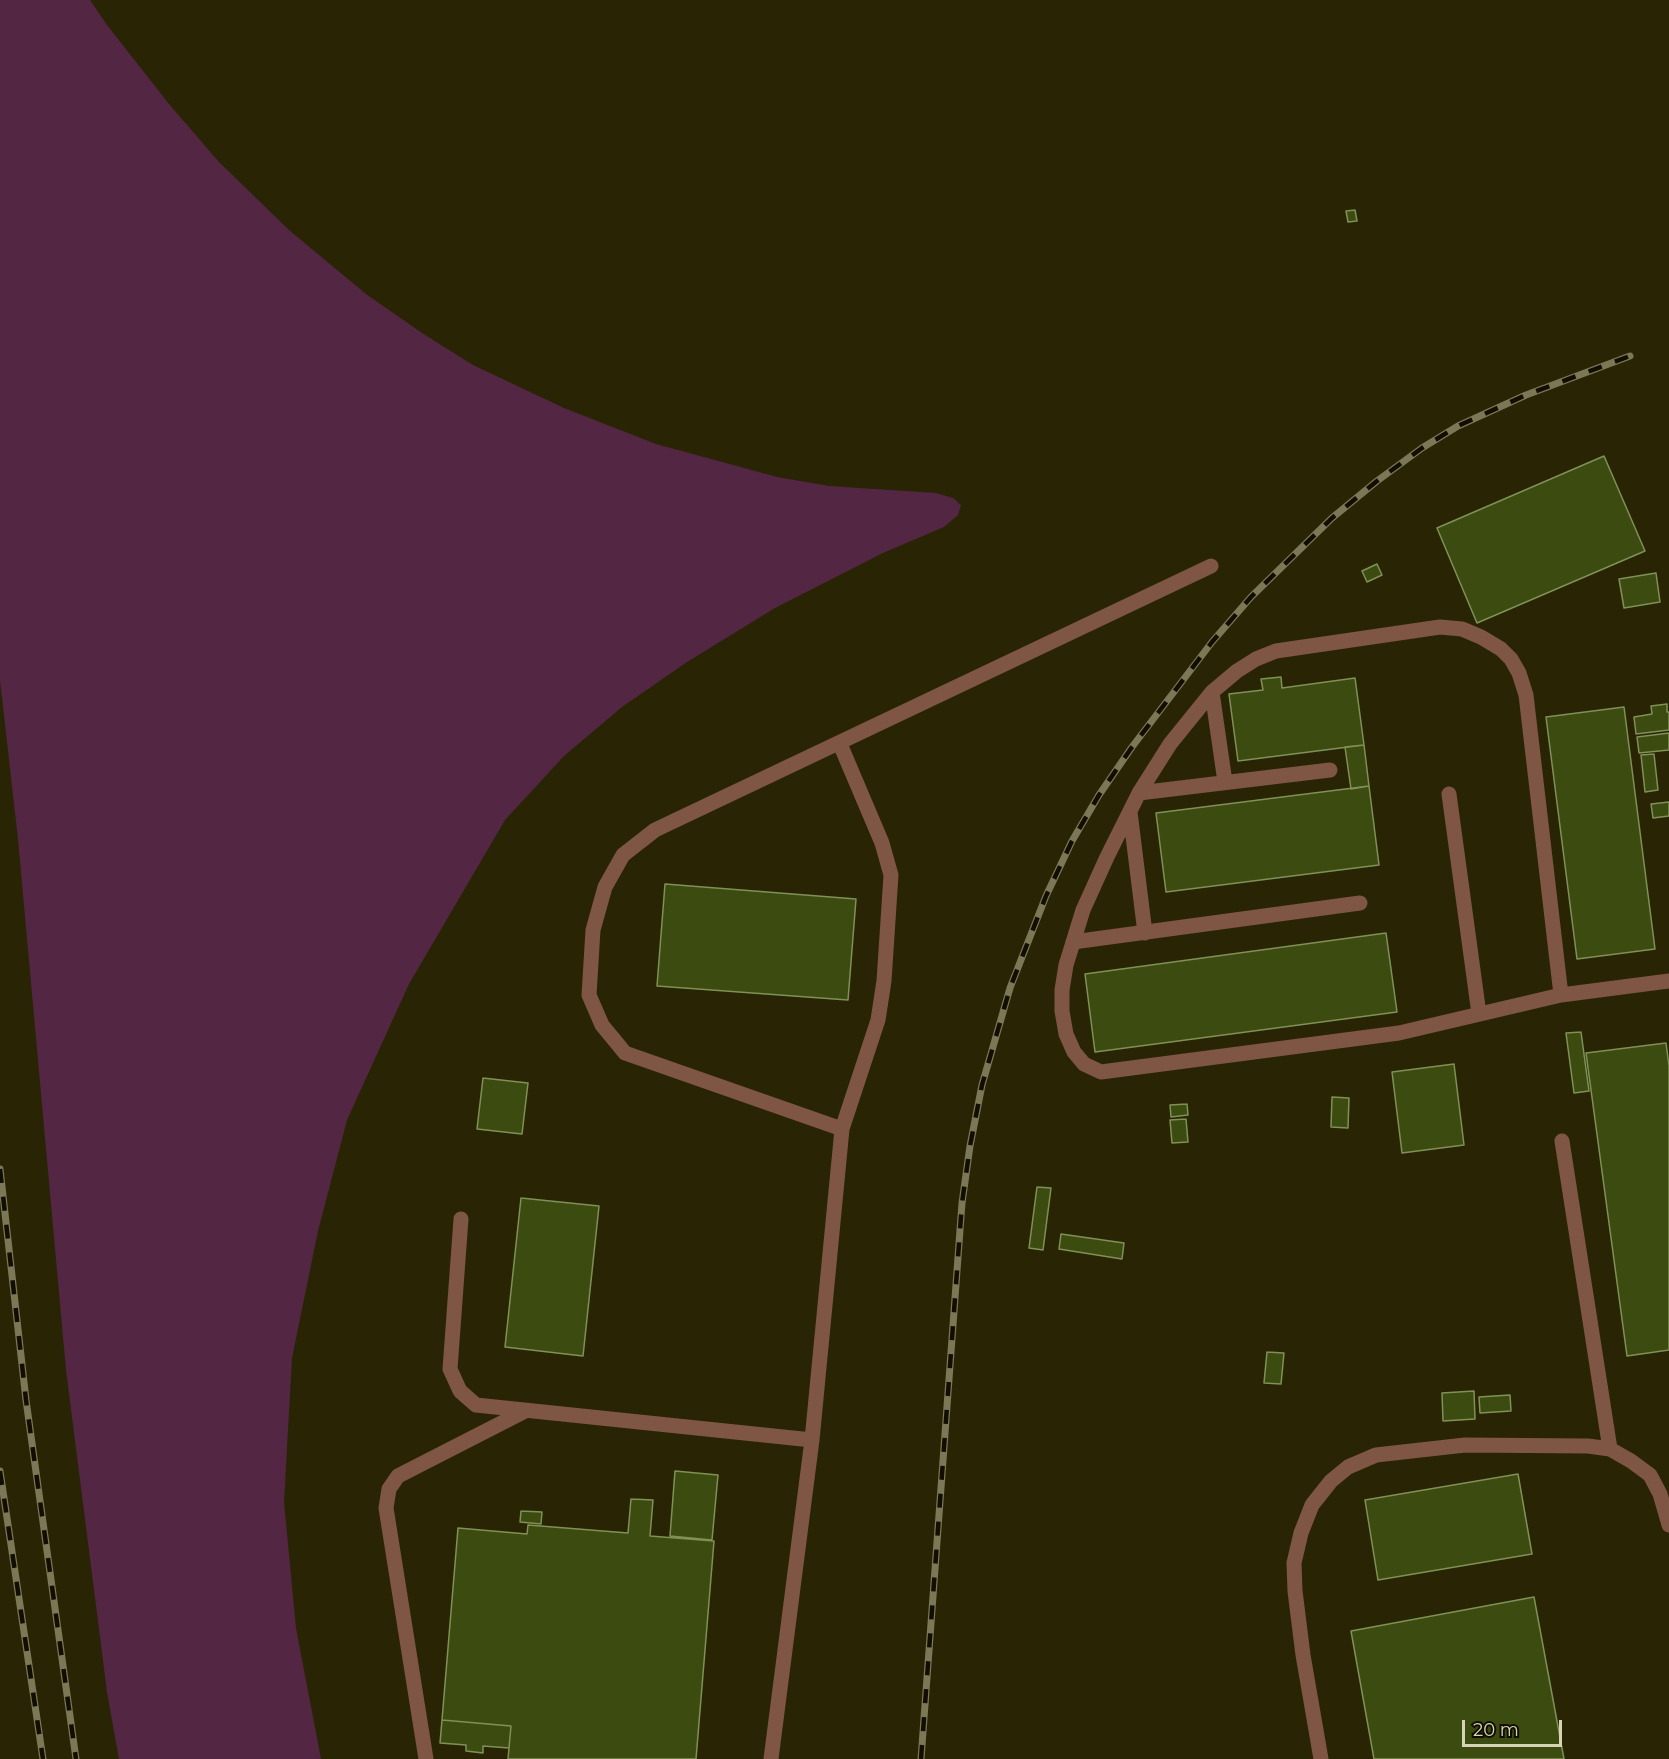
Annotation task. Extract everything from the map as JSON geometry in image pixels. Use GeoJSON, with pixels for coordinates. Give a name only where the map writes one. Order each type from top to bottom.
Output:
{"type":"FeatureCollection","features":[{"type":"Feature","properties":{"kind":"lane"},"geometry":{"type":"LineString","coordinates":[[843,1129],[625,1053],[602,1025],[589,995],[593,930],[605,887],[623,855],[655,830],[1211,566]]}},
{"type":"Feature","properties":{"kind":"lane"},"geometry":{"type":"LineString","coordinates":[[1561,994],[1526,695],[1519,673],[1511,659],[1481,637],[1462,629],[1440,627],[1276,651],[1256,659],[1237,671],[1212,692],[1170,744],[1139,793],[1083,910],[1066,965],[1062,990],[1062,1011],[1066,1034],[1074,1052],[1084,1064],[1101,1072],[1399,1033],[1561,994],[1669,981]]}},
{"type":"Feature","properties":{"kind":"lane"},"geometry":{"type":"LineString","coordinates":[[1212,692],[1225,782]]}},
{"type":"Feature","properties":{"kind":"lane"},"geometry":{"type":"LineString","coordinates":[[771,1759],[812,1440],[843,1129],[878,1020],[884,981],[891,875],[882,843],[840,744]]}},
{"type":"Feature","properties":{"kind":"lane"},"geometry":{"type":"LineString","coordinates":[[1139,793],[1330,770]]}},
{"type":"Feature","properties":{"kind":"lane"},"geometry":{"type":"LineString","coordinates":[[1449,794],[1479,1014]]}},
{"type":"Feature","properties":{"kind":"lane"},"geometry":{"type":"LineString","coordinates":[[1130,812],[1145,933]]}},
{"type":"Feature","properties":{"kind":"lane"},"geometry":{"type":"LineString","coordinates":[[1073,942],[1360,903]]}},
{"type":"Feature","properties":{"kind":"lane"},"geometry":{"type":"LineString","coordinates":[[1562,1141],[1610,1449]]}},
{"type":"Feature","properties":{"kind":"lane"},"geometry":{"type":"LineString","coordinates":[[461,1219],[450,1370],[460,1391],[476,1405],[812,1440]]}},
{"type":"Feature","properties":{"kind":"lane"},"geometry":{"type":"LineString","coordinates":[[426,1759],[386,1508],[389,1489],[398,1476],[525,1410]]}},
{"type":"Feature","properties":{"kind":"lane"},"geometry":{"type":"LineString","coordinates":[[1321,1759],[1303,1655],[1294,1563],[1301,1533],[1312,1505],[1331,1481],[1348,1467],[1376,1455],[1465,1445],[1588,1446],[1610,1449],[1650,1475],[1660,1494],[1669,1524]]}},
{"type":"Feature","properties":{"kind":"shaded area"},"geometry":{"type":"Polygon","coordinates":[[[0,0],[90,0],[169,104],[219,162],[289,230],[366,294],[473,365],[564,408],[656,444],[777,477],[829,486],[936,493],[953,498],[961,505],[958,515],[944,527],[883,553],[775,608],[687,662],[622,707],[564,756],[505,820],[409,984],[347,1120],[318,1231],[292,1358],[284,1502],[296,1628],[321,1759],[119,1759],[107,1692],[66,1370],[18,839],[0,680],[0,0]]]}},
{"type":"Feature","properties":{"kind":"building"},"geometry":{"type":"Polygon","coordinates":[[[1355,210],[1357,221],[1348,222],[1346,211],[1355,210]]]}},
{"type":"Feature","properties":{"kind":"building"},"geometry":{"type":"Polygon","coordinates":[[[1604,456],[1645,551],[1477,623],[1437,528],[1604,456]]]}},
{"type":"Feature","properties":{"kind":"building"},"geometry":{"type":"Polygon","coordinates":[[[1377,564],[1382,575],[1367,582],[1362,571],[1377,564]]]}},
{"type":"Feature","properties":{"kind":"building"},"geometry":{"type":"Polygon","coordinates":[[[1656,573],[1660,602],[1624,608],[1619,579],[1656,573]]]}},
{"type":"Feature","properties":{"kind":"building"},"geometry":{"type":"Polygon","coordinates":[[[1281,677],[1282,688],[1355,678],[1364,745],[1238,761],[1229,694],[1263,690],[1261,679],[1281,677]]]}},
{"type":"Feature","properties":{"kind":"building"},"geometry":{"type":"Polygon","coordinates":[[[1667,704],[1669,730],[1636,734],[1634,717],[1652,714],[1651,706],[1667,704]]]}},
{"type":"Feature","properties":{"kind":"building"},"geometry":{"type":"Polygon","coordinates":[[[1624,707],[1655,949],[1577,959],[1546,717],[1624,707]]]}},
{"type":"Feature","properties":{"kind":"building"},"geometry":{"type":"Polygon","coordinates":[[[1669,733],[1669,750],[1639,753],[1637,737],[1669,733]]]}},
{"type":"Feature","properties":{"kind":"building"},"geometry":{"type":"Polygon","coordinates":[[[1364,745],[1369,786],[1351,789],[1345,747],[1364,745]]]}},
{"type":"Feature","properties":{"kind":"building"},"geometry":{"type":"Polygon","coordinates":[[[1654,754],[1658,790],[1645,792],[1641,755],[1654,754]]]}},
{"type":"Feature","properties":{"kind":"building"},"geometry":{"type":"Polygon","coordinates":[[[1369,786],[1379,865],[1166,892],[1156,813],[1369,786]]]}},
{"type":"Feature","properties":{"kind":"building"},"geometry":{"type":"Polygon","coordinates":[[[1669,802],[1669,816],[1653,818],[1651,804],[1669,802]]]}},
{"type":"Feature","properties":{"kind":"building"},"geometry":{"type":"Polygon","coordinates":[[[665,884],[856,899],[848,1000],[657,986],[665,884]]]}},
{"type":"Feature","properties":{"kind":"building"},"geometry":{"type":"Polygon","coordinates":[[[1386,933],[1397,1012],[1095,1052],[1085,974],[1386,933]]]}},
{"type":"Feature","properties":{"kind":"building"},"geometry":{"type":"Polygon","coordinates":[[[1581,1032],[1589,1091],[1574,1093],[1566,1033],[1581,1032]]]}},
{"type":"Feature","properties":{"kind":"building"},"geometry":{"type":"Polygon","coordinates":[[[1666,1043],[1669,1066],[1669,1350],[1627,1356],[1586,1053],[1666,1043]]]}},
{"type":"Feature","properties":{"kind":"building"},"geometry":{"type":"Polygon","coordinates":[[[1454,1064],[1464,1145],[1402,1153],[1392,1072],[1454,1064]]]}},
{"type":"Feature","properties":{"kind":"building"},"geometry":{"type":"Polygon","coordinates":[[[483,1078],[528,1083],[522,1134],[477,1129],[483,1078]]]}},
{"type":"Feature","properties":{"kind":"building"},"geometry":{"type":"Polygon","coordinates":[[[1332,1097],[1349,1098],[1348,1128],[1331,1127],[1332,1097]]]}},
{"type":"Feature","properties":{"kind":"building"},"geometry":{"type":"Polygon","coordinates":[[[1187,1104],[1188,1115],[1171,1117],[1170,1105],[1187,1104]]]}},
{"type":"Feature","properties":{"kind":"building"},"geometry":{"type":"Polygon","coordinates":[[[1186,1119],[1188,1142],[1172,1143],[1170,1120],[1186,1119]]]}},
{"type":"Feature","properties":{"kind":"building"},"geometry":{"type":"Polygon","coordinates":[[[1037,1187],[1051,1188],[1043,1250],[1029,1248],[1037,1187]]]}},
{"type":"Feature","properties":{"kind":"building"},"geometry":{"type":"Polygon","coordinates":[[[521,1198],[599,1206],[583,1356],[505,1347],[521,1198]]]}},
{"type":"Feature","properties":{"kind":"building"},"geometry":{"type":"Polygon","coordinates":[[[1061,1234],[1124,1243],[1122,1259],[1059,1249],[1061,1234]]]}},
{"type":"Feature","properties":{"kind":"building"},"geometry":{"type":"Polygon","coordinates":[[[1267,1352],[1284,1353],[1281,1384],[1264,1383],[1267,1352]]]}},
{"type":"Feature","properties":{"kind":"building"},"geometry":{"type":"Polygon","coordinates":[[[1474,1391],[1475,1419],[1443,1421],[1442,1393],[1474,1391]]]}},
{"type":"Feature","properties":{"kind":"building"},"geometry":{"type":"Polygon","coordinates":[[[1510,1395],[1511,1411],[1480,1413],[1479,1397],[1510,1395]]]}},
{"type":"Feature","properties":{"kind":"building"},"geometry":{"type":"Polygon","coordinates":[[[675,1471],[718,1475],[712,1540],[670,1536],[675,1471]]]}},
{"type":"Feature","properties":{"kind":"building"},"geometry":{"type":"Polygon","coordinates":[[[1518,1474],[1532,1554],[1378,1580],[1365,1500],[1518,1474]]]}},
{"type":"Feature","properties":{"kind":"building"},"geometry":{"type":"Polygon","coordinates":[[[631,1499],[653,1500],[650,1536],[714,1541],[696,1759],[508,1759],[511,1726],[442,1720],[458,1528],[527,1534],[528,1525],[628,1533],[631,1499]]]}},
{"type":"Feature","properties":{"kind":"building"},"geometry":{"type":"Polygon","coordinates":[[[521,1511],[542,1512],[541,1524],[520,1522],[521,1511]]]}},
{"type":"Feature","properties":{"kind":"building"},"geometry":{"type":"Polygon","coordinates":[[[1534,1597],[1564,1759],[1374,1759],[1351,1631],[1534,1597]]]}},
{"type":"Feature","properties":{"kind":"building"},"geometry":{"type":"Polygon","coordinates":[[[442,1720],[511,1726],[509,1748],[483,1746],[483,1753],[466,1751],[466,1745],[440,1743],[442,1720]]]}},
{"type":"Feature","properties":{"kind":"railway"},"geometry":{"type":"LineString","coordinates":[[921,1759],[962,1203],[970,1146],[982,1085],[1010,988],[1046,896],[1072,841],[1099,795],[1132,747],[1212,642],[1251,597],[1332,518],[1422,448],[1458,426],[1526,395],[1630,356]]}},
{"type":"Feature","properties":{"kind":"railway"},"geometry":{"type":"LineString","coordinates":[[0,1169],[26,1400],[76,1759]]}},
{"type":"Feature","properties":{"kind":"railway"},"geometry":{"type":"LineString","coordinates":[[0,1471],[43,1759]]}}]}
